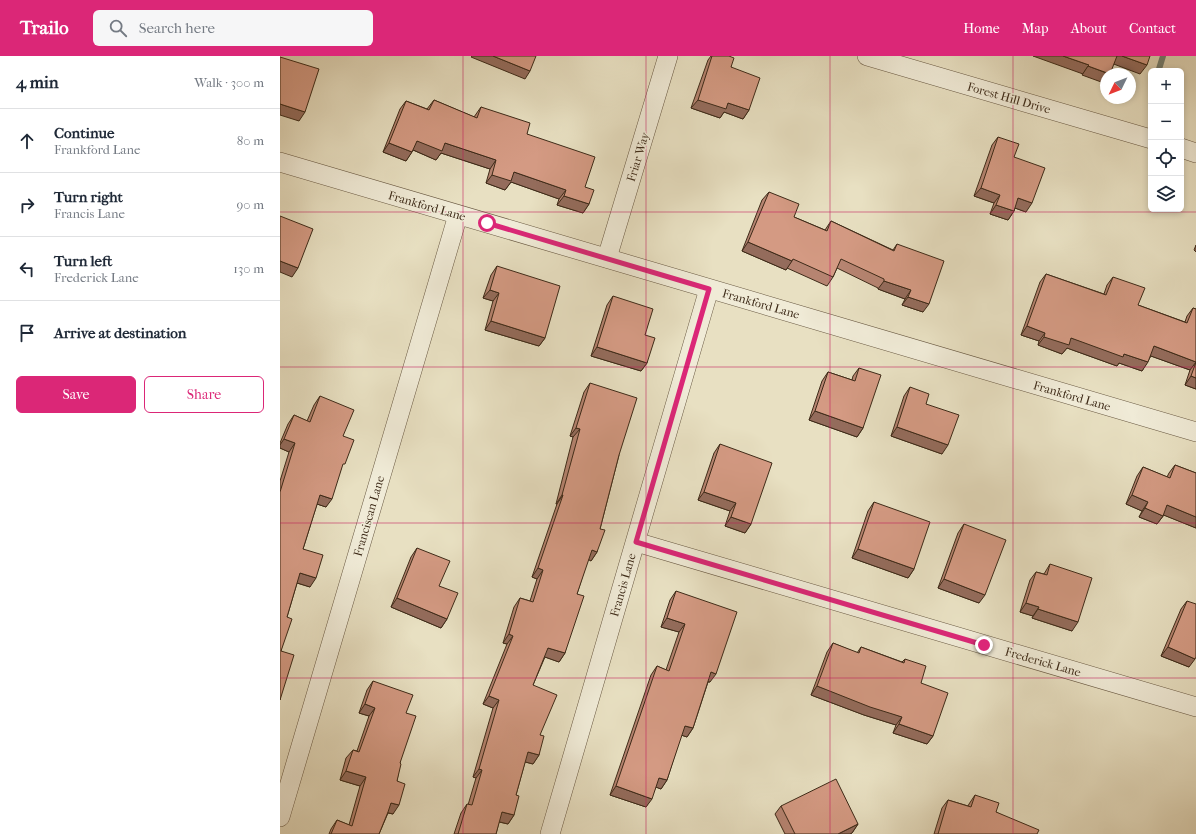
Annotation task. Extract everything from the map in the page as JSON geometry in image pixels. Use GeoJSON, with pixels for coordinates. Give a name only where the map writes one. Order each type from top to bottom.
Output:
{"type":"FeatureCollection","features":[{"type":"Feature","properties":{"kind":"street","name":"Friar Way"},"geometry":{"type":"LineString","coordinates":[[607,258],[668,56]]}},
{"type":"Feature","properties":{"kind":"street","name":"Forest Hill Drive"},"geometry":{"type":"LineString","coordinates":[[867,56],[1148,138]]}},
{"type":"Feature","properties":{"kind":"street"},"geometry":{"type":"LineString","coordinates":[[1184,149],[1196,153]]}},
{"type":"Feature","properties":{"kind":"street","name":"Frankford Lane"},"geometry":{"type":"LineString","coordinates":[[280,162],[1196,432]]}},
{"type":"Feature","properties":{"kind":"street","name":"Franciscan Lane"},"geometry":{"type":"LineString","coordinates":[[280,817],[458,215]]}},
{"type":"Feature","properties":{"kind":"street","name":"Francis Lane"},"geometry":{"type":"LineString","coordinates":[[550,834],[709,289]]}},
{"type":"Feature","properties":{"kind":"street","name":"Frederick Lane"},"geometry":{"type":"LineString","coordinates":[[636,542],[1196,707]]}},
{"type":"Feature","properties":{"kind":"building"},"geometry":{"type":"Polygon","coordinates":[[[493,56],[536,56],[530,71],[493,56]]]}},
{"type":"Feature","properties":{"kind":"building"},"geometry":{"type":"Polygon","coordinates":[[[712,56],[729,56],[734,58],[731,67],[760,78],[749,110],[728,103],[726,109],[698,100],[712,56]]]}},
{"type":"Feature","properties":{"kind":"building"},"geometry":{"type":"Polygon","coordinates":[[[1063,56],[1117,56],[1112,68],[1100,68],[1100,70],[1088,66],[1089,65],[1063,56]]]}},
{"type":"Feature","properties":{"kind":"building"},"geometry":{"type":"Polygon","coordinates":[[[1122,56],[1150,56],[1147,65],[1122,56]]]}},
{"type":"Feature","properties":{"kind":"building"},"geometry":{"type":"Polygon","coordinates":[[[280,57],[319,69],[305,112],[280,104],[280,57]]]}},
{"type":"Feature","properties":{"kind":"building"},"geometry":{"type":"Polygon","coordinates":[[[434,100],[477,118],[481,107],[530,123],[527,134],[595,157],[585,187],[594,190],[589,204],[564,196],[566,190],[514,172],[511,181],[492,175],[496,160],[445,143],[442,151],[417,141],[412,152],[389,143],[406,101],[429,110],[434,100]]]}},
{"type":"Feature","properties":{"kind":"building"},"geometry":{"type":"Polygon","coordinates":[[[998,137],[1019,144],[1014,157],[1045,168],[1032,203],[1018,198],[1014,211],[996,205],[1000,195],[981,188],[998,137]]]}},
{"type":"Feature","properties":{"kind":"building"},"geometry":{"type":"Polygon","coordinates":[[[769,192],[799,204],[794,217],[827,231],[831,221],[894,251],[897,244],[944,261],[929,304],[908,297],[911,290],[884,281],[884,279],[841,259],[833,277],[793,259],[792,261],[748,242],[769,192]]]}},
{"type":"Feature","properties":{"kind":"building"},"geometry":{"type":"Polygon","coordinates":[[[280,216],[313,229],[298,268],[280,261],[280,216]]]}},
{"type":"Feature","properties":{"kind":"building"},"geometry":{"type":"Polygon","coordinates":[[[497,266],[560,286],[545,338],[491,321],[499,293],[490,290],[497,266]]]}},
{"type":"Feature","properties":{"kind":"building"},"geometry":{"type":"Polygon","coordinates":[[[1046,274],[1106,295],[1113,277],[1145,288],[1138,305],[1187,323],[1193,308],[1196,309],[1196,362],[1154,346],[1148,362],[1124,354],[1123,357],[1071,338],[1069,345],[1044,337],[1045,333],[1027,326],[1046,274]]]}},
{"type":"Feature","properties":{"kind":"building"},"geometry":{"type":"Polygon","coordinates":[[[613,296],[653,309],[645,335],[655,338],[647,363],[597,347],[613,296]]]}},
{"type":"Feature","properties":{"kind":"building"},"geometry":{"type":"Polygon","coordinates":[[[1196,362],[1196,378],[1191,376],[1196,362]]]}},
{"type":"Feature","properties":{"kind":"building"},"geometry":{"type":"Polygon","coordinates":[[[859,368],[881,375],[863,428],[815,411],[828,372],[855,381],[859,368]]]}},
{"type":"Feature","properties":{"kind":"building"},"geometry":{"type":"Polygon","coordinates":[[[590,383],[637,398],[619,455],[600,529],[605,530],[597,552],[592,550],[577,594],[584,596],[565,653],[548,648],[533,685],[557,695],[540,735],[544,736],[539,755],[528,752],[516,795],[519,796],[514,815],[502,812],[496,834],[458,834],[467,804],[472,805],[482,770],[479,769],[499,700],[489,696],[513,636],[509,634],[520,598],[533,602],[543,570],[538,568],[563,495],[580,429],[576,428],[590,383]]]}},
{"type":"Feature","properties":{"kind":"building"},"geometry":{"type":"Polygon","coordinates":[[[910,387],[929,394],[926,404],[959,415],[948,445],[897,427],[910,387]]]}},
{"type":"Feature","properties":{"kind":"building"},"geometry":{"type":"Polygon","coordinates":[[[320,396],[354,410],[343,436],[354,440],[345,464],[343,464],[332,499],[320,495],[303,549],[323,555],[316,578],[300,573],[287,617],[292,619],[281,651],[294,655],[280,700],[280,492],[295,443],[284,439],[294,415],[310,422],[320,396]]]}},
{"type":"Feature","properties":{"kind":"building"},"geometry":{"type":"Polygon","coordinates":[[[720,444],[772,463],[751,524],[731,517],[736,503],[704,492],[720,444]]]}},
{"type":"Feature","properties":{"kind":"building"},"geometry":{"type":"Polygon","coordinates":[[[1175,465],[1196,473],[1196,517],[1167,505],[1163,516],[1145,508],[1148,502],[1132,495],[1143,467],[1170,478],[1175,465]]]}},
{"type":"Feature","properties":{"kind":"building"},"geometry":{"type":"Polygon","coordinates":[[[874,502],[930,522],[914,569],[858,549],[874,502]]]}},
{"type":"Feature","properties":{"kind":"building"},"geometry":{"type":"Polygon","coordinates":[[[964,524],[1006,540],[985,595],[944,579],[964,524]]]}},
{"type":"Feature","properties":{"kind":"building"},"geometry":{"type":"Polygon","coordinates":[[[417,548],[450,561],[439,586],[458,593],[447,619],[397,598],[417,548]]]}},
{"type":"Feature","properties":{"kind":"building"},"geometry":{"type":"Polygon","coordinates":[[[1050,564],[1092,578],[1078,622],[1038,609],[1039,607],[1026,603],[1036,572],[1047,575],[1050,564]]]}},
{"type":"Feature","properties":{"kind":"building"},"geometry":{"type":"Polygon","coordinates":[[[676,591],[737,612],[716,674],[711,672],[693,728],[685,726],[667,780],[659,778],[652,799],[616,786],[657,666],[669,671],[685,624],[667,618],[676,591]]]}},
{"type":"Feature","properties":{"kind":"building"},"geometry":{"type":"Polygon","coordinates":[[[1187,601],[1196,604],[1195,659],[1168,647],[1187,601]]]}},
{"type":"Feature","properties":{"kind":"building"},"geometry":{"type":"Polygon","coordinates":[[[833,643],[859,653],[861,647],[904,663],[905,659],[926,666],[921,683],[948,693],[933,736],[899,724],[902,717],[870,707],[817,686],[833,643]]]}},
{"type":"Feature","properties":{"kind":"building"},"geometry":{"type":"Polygon","coordinates":[[[373,681],[413,695],[406,713],[416,716],[400,763],[397,781],[405,784],[399,805],[391,803],[379,834],[331,834],[337,820],[352,826],[366,777],[346,771],[353,750],[359,752],[375,708],[365,704],[373,681]]]}},
{"type":"Feature","properties":{"kind":"building"},"geometry":{"type":"Polygon","coordinates":[[[836,779],[858,824],[838,834],[795,834],[781,806],[836,779]]]}},
{"type":"Feature","properties":{"kind":"building"},"geometry":{"type":"Polygon","coordinates":[[[975,795],[999,803],[996,812],[1039,830],[1037,834],[938,834],[948,800],[971,807],[975,795]]]}},
{"type":"Feature","properties":{"kind":"waterway"},"geometry":{"type":"LineString","coordinates":[[1159,68],[1163,56]]}},
{"type":"Feature","properties":{"kind":"route"},"geometry":{"type":"LineString","coordinates":[[487,223],[709,289],[636,542],[984,645]]}}]}
